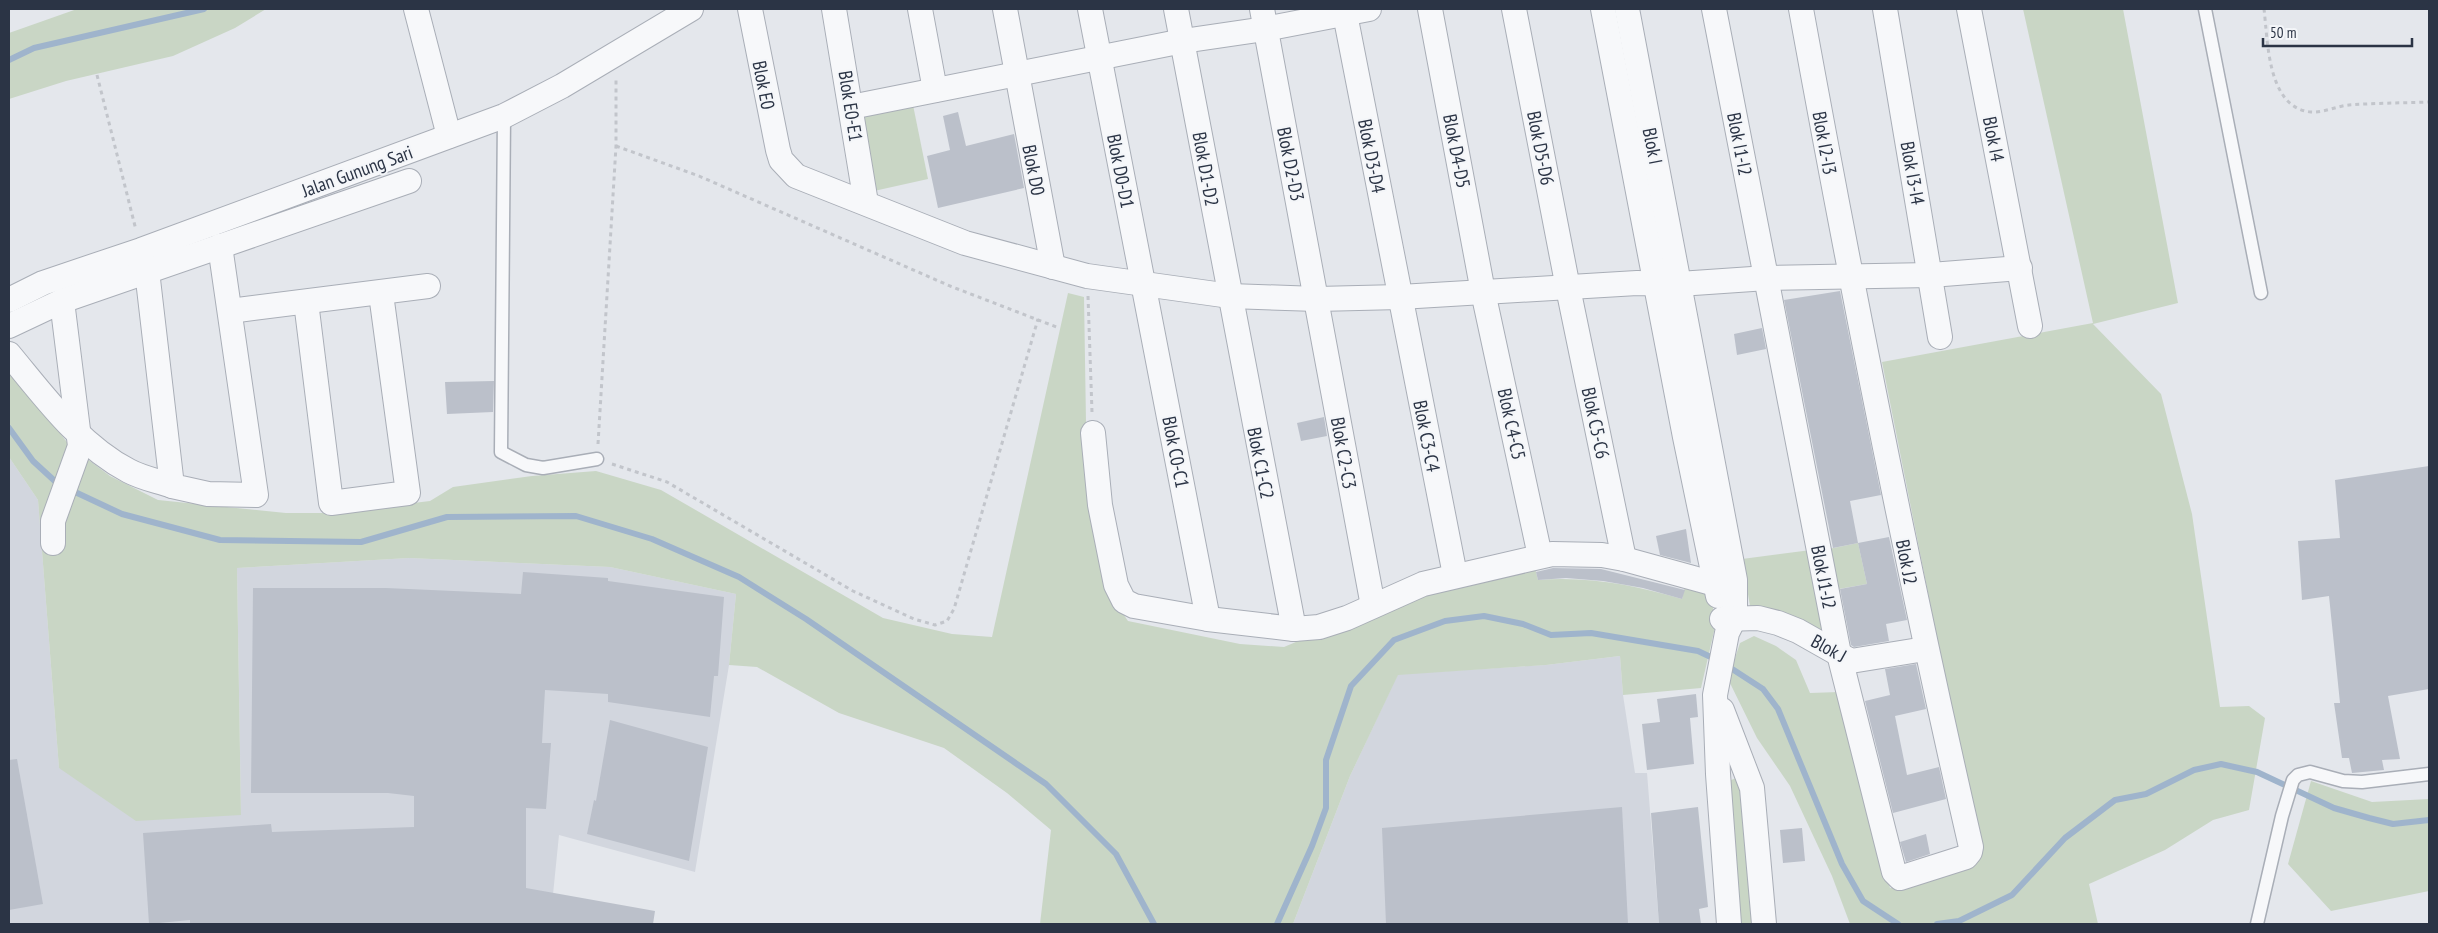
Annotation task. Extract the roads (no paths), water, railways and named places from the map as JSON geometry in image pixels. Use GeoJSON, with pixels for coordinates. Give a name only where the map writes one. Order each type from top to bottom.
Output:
{"type":"FeatureCollection","features":[{"type":"Feature","properties":{"kind":"street"},"geometry":{"type":"LineString","coordinates":[[416,9],[449,136]]}},
{"type":"Feature","properties":{"kind":"street","name":"Jalan Gunung Sari"},"geometry":{"type":"LineString","coordinates":[[9,300],[43,283],[144,261],[449,136],[504,116],[562,86],[691,9]]}},
{"type":"Feature","properties":{"kind":"street","name":"Blok E0"},"geometry":{"type":"LineString","coordinates":[[750,9],[762,79],[782,160],[789,171],[796,176],[866,203]]}},
{"type":"Feature","properties":{"kind":"street","name":"Blok E0-E1"},"geometry":{"type":"LineString","coordinates":[[834,9],[866,203]]}},
{"type":"Feature","properties":{"kind":"street"},"geometry":{"type":"LineString","coordinates":[[920,9],[935,90]]}},
{"type":"Feature","properties":{"kind":"street","name":"Blok D0"},"geometry":{"type":"LineString","coordinates":[[1005,9],[1053,267]]}},
{"type":"Feature","properties":{"kind":"street","name":"Blok D0-D1"},"geometry":{"type":"LineString","coordinates":[[1090,9],[1143,286]]}},
{"type":"Feature","properties":{"kind":"street","name":"Blok D1-D2"},"geometry":{"type":"LineString","coordinates":[[1176,9],[1230,296]]}},
{"type":"Feature","properties":{"kind":"street"},"geometry":{"type":"LineString","coordinates":[[851,107],[1183,41],[1263,19],[1369,9]]}},
{"type":"Feature","properties":{"kind":"street","name":"Blok D4-D5"},"geometry":{"type":"LineString","coordinates":[[1430,9],[1483,292]]}},
{"type":"Feature","properties":{"kind":"street","name":"Blok D5-D6"},"geometry":{"type":"LineString","coordinates":[[1514,9],[1568,288]]}},
{"type":"Feature","properties":{"kind":"street"},"geometry":{"type":"LineString","coordinates":[[1603,9],[1733,563],[1728,627],[1715,694],[1718,774],[1729,924]]}},
{"type":"Feature","properties":{"kind":"street","name":"Blok I"},"geometry":{"type":"LineString","coordinates":[[1627,9],[1667,284]]}},
{"type":"Feature","properties":{"kind":"street","name":"Blok I1-I2"},"geometry":{"type":"LineString","coordinates":[[1714,9],[1766,278]]}},
{"type":"Feature","properties":{"kind":"street","name":"Blok I2-I3"},"geometry":{"type":"LineString","coordinates":[[1801,9],[1849,276]]}},
{"type":"Feature","properties":{"kind":"street","name":"Blok I3-I4"},"geometry":{"type":"LineString","coordinates":[[1885,9],[1940,337]]}},
{"type":"Feature","properties":{"kind":"street","name":"Blok I4"},"geometry":{"type":"LineString","coordinates":[[1969,9],[2030,326]]}},
{"type":"Feature","properties":{"kind":"street","name":"Blok D3-D4"},"geometry":{"type":"LineString","coordinates":[[1344,12],[1400,297]]}},
{"type":"Feature","properties":{"kind":"street","name":"Blok D2-D3"},"geometry":{"type":"LineString","coordinates":[[1263,19],[1317,299]]}},
{"type":"Feature","properties":{"kind":"street"},"geometry":{"type":"LineString","coordinates":[[9,326],[144,261],[220,246],[409,181]]}},
{"type":"Feature","properties":{"kind":"street"},"geometry":{"type":"LineString","coordinates":[[866,203],[965,243],[1087,276],[1143,286],[1230,296],[1317,299],[1400,297],[1766,278],[1931,275],[2020,268]]}},
{"type":"Feature","properties":{"kind":"street"},"geometry":{"type":"LineString","coordinates":[[9,354],[77,446],[98,451],[129,471],[172,486],[208,494],[256,495],[220,246]]}},
{"type":"Feature","properties":{"kind":"street"},"geometry":{"type":"LineString","coordinates":[[144,261],[172,486]]}},
{"type":"Feature","properties":{"kind":"street","name":"Blok J2"},"geometry":{"type":"LineString","coordinates":[[1849,276],[1925,649],[1971,847],[1970,852],[1966,856],[1900,878],[1894,872]]}},
{"type":"Feature","properties":{"kind":"street","name":"Blok J1-J2"},"geometry":{"type":"LineString","coordinates":[[1766,278],[1839,654],[1894,872]]}},
{"type":"Feature","properties":{"kind":"street"},"geometry":{"type":"LineString","coordinates":[[1667,284],[1715,584],[1728,627]]}},
{"type":"Feature","properties":{"kind":"street"},"geometry":{"type":"LineString","coordinates":[[230,311],[381,294],[428,286]]}},
{"type":"Feature","properties":{"kind":"street","name":"Blok C0-C1"},"geometry":{"type":"LineString","coordinates":[[1143,286],[1208,619]]}},
{"type":"Feature","properties":{"kind":"street","name":"Blok C5-C6"},"geometry":{"type":"LineString","coordinates":[[1568,288],[1624,559]]}},
{"type":"Feature","properties":{"kind":"street","name":"Blok C4-C5"},"geometry":{"type":"LineString","coordinates":[[1483,292],[1540,556]]}},
{"type":"Feature","properties":{"kind":"street"},"geometry":{"type":"LineString","coordinates":[[306,302],[330,503],[408,493],[381,294]]}},
{"type":"Feature","properties":{"kind":"street","name":"Blok C1-C2"},"geometry":{"type":"LineString","coordinates":[[1230,296],[1294,629]]}},
{"type":"Feature","properties":{"kind":"street","name":"Blok C3-C4"},"geometry":{"type":"LineString","coordinates":[[1400,297],[1455,575]]}},
{"type":"Feature","properties":{"kind":"street","name":"Blok C2-C3"},"geometry":{"type":"LineString","coordinates":[[1317,299],[1373,606]]}},
{"type":"Feature","properties":{"kind":"street"},"geometry":{"type":"LineString","coordinates":[[53,543],[53,521],[77,446],[62,301]]}},
{"type":"Feature","properties":{"kind":"street"},"geometry":{"type":"LineString","coordinates":[[1093,433],[1100,505],[1118,593],[1124,601],[1134,606],[1208,619],[1294,629],[1319,627],[1423,584],[1455,575],[1540,556],[1581,554],[1624,559],[1715,584]]}},
{"type":"Feature","properties":{"kind":"street","name":"Blok J"},"geometry":{"type":"LineString","coordinates":[[1728,627],[1758,618],[1778,623],[1798,631],[1850,661],[1925,649]]}},
{"type":"Feature","properties":{"kind":"street"},"geometry":{"type":"LineString","coordinates":[[1715,694],[1752,788],[1764,924]]}},
{"type":"Feature","properties":{"kind":"lane"},"geometry":{"type":"LineString","coordinates":[[2205,9],[2261,293]]}},
{"type":"Feature","properties":{"kind":"lane"},"geometry":{"type":"LineString","coordinates":[[504,116],[502,452],[526,466],[543,468],[597,459]]}},
{"type":"Feature","properties":{"kind":"lane"},"geometry":{"type":"LineString","coordinates":[[1718,774],[1746,771]]}},
{"type":"Feature","properties":{"kind":"lane"},"geometry":{"type":"LineString","coordinates":[[2257,924],[2292,780],[2304,772],[2343,782],[2362,782],[2429,774]]}},
{"type":"Feature","properties":{"kind":"waterway"},"geometry":{"type":"LineString","coordinates":[[9,60],[34,48],[204,9]]}},
{"type":"Feature","properties":{"kind":"waterway"},"geometry":{"type":"LineString","coordinates":[[9,428],[33,461],[58,484],[122,514],[220,540],[361,542],[447,517],[576,516],[652,539],[739,577],[806,619],[1046,784],[1116,854],[1154,924]]}},
{"type":"Feature","properties":{"kind":"waterway"},"geometry":{"type":"LineString","coordinates":[[1277,924],[1312,846],[1326,808],[1326,760],[1351,686],[1394,640],[1445,621],[1484,616],[1523,624],[1551,635],[1591,633],[1698,651],[1717,660]]}},
{"type":"Feature","properties":{"kind":"waterway"},"geometry":{"type":"LineString","coordinates":[[1726,665],[1763,689],[1778,709],[1842,864],[1863,901],[1898,924]]}},
{"type":"Feature","properties":{"kind":"waterway"},"geometry":{"type":"LineString","coordinates":[[1937,924],[1959,921],[2012,895],[2065,838],[2115,800],[2146,794],[2194,770],[2221,764],[2257,772],[2334,808],[2369,818],[2393,824],[2429,820]]}}]}
